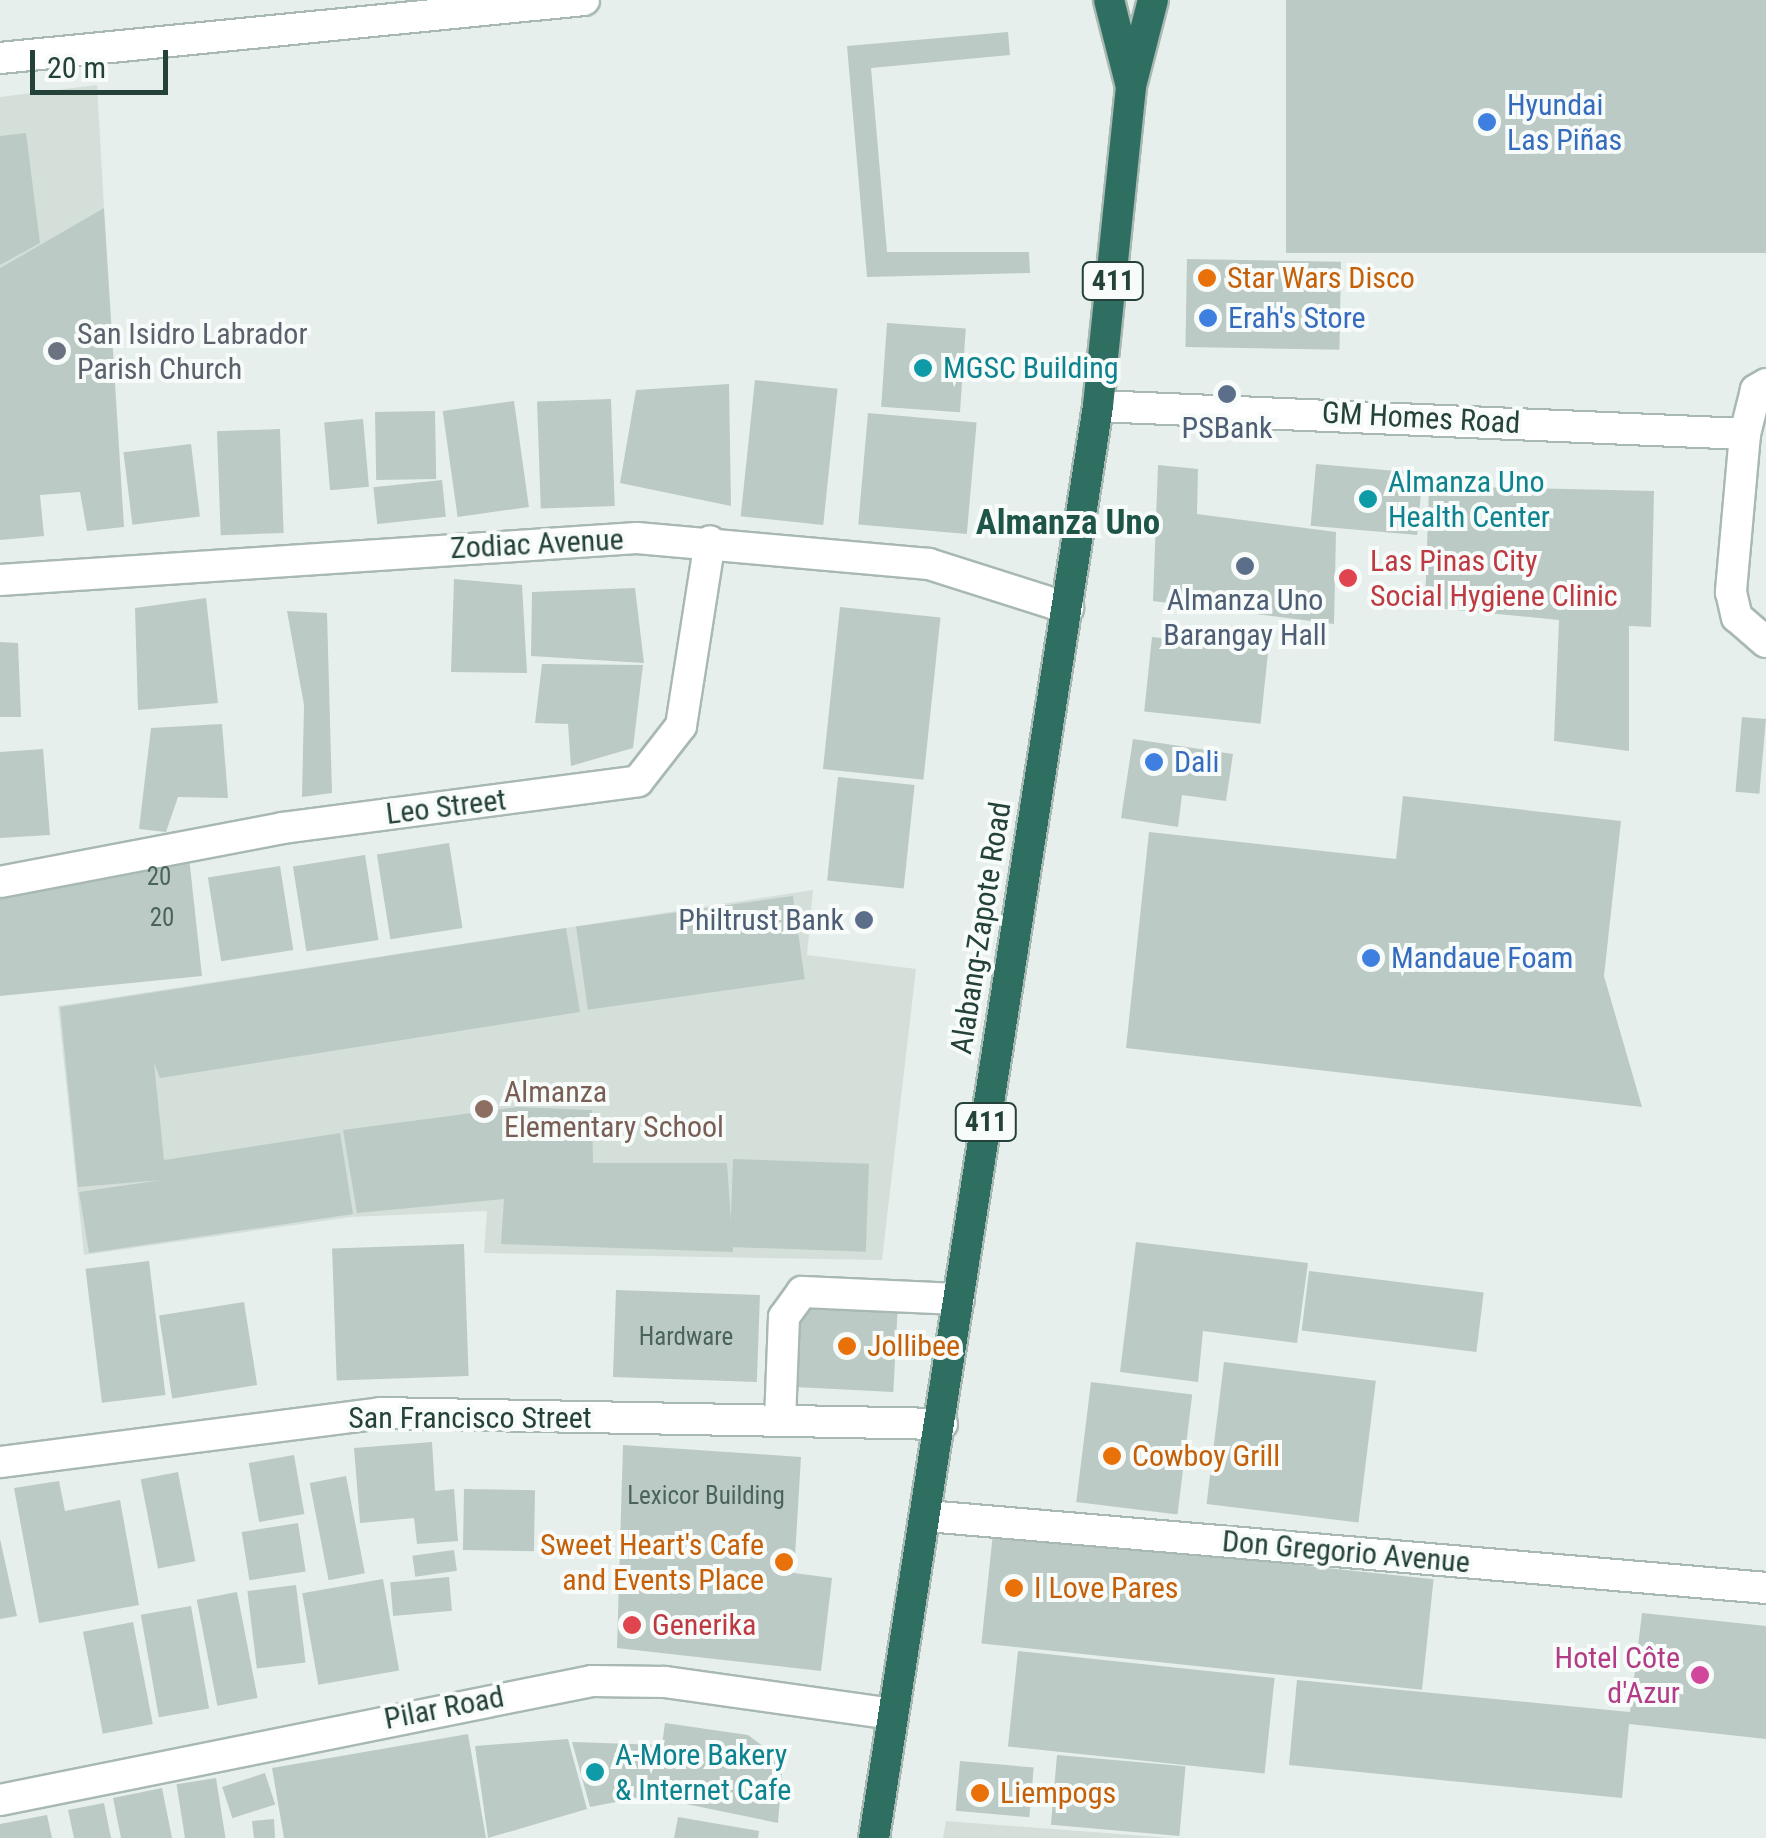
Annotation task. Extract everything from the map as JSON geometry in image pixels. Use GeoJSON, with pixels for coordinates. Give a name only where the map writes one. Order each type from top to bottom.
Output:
{"type":"FeatureCollection","features":[{"type":"Feature","properties":{"kind":"highway","name":"Alabang-Zapote Road"},"geometry":{"type":"LineString","coordinates":[[1109,0],[1131,86]]}},
{"type":"Feature","properties":{"kind":"highway","name":"Alabang-Zapote Road"},"geometry":{"type":"LineString","coordinates":[[874,1838],[942,1424],[1098,406],[1131,86],[1153,0]]}},
{"type":"Feature","properties":{"kind":"street"},"geometry":{"type":"LineString","coordinates":[[0,58],[584,0]]}},
{"type":"Feature","properties":{"kind":"street"},"geometry":{"type":"LineString","coordinates":[[1761,387],[1745,434],[1732,592],[1737,617],[1766,642]]}},
{"type":"Feature","properties":{"kind":"street","name":"GM Homes Road"},"geometry":{"type":"LineString","coordinates":[[1098,406],[1745,434]]}},
{"type":"Feature","properties":{"kind":"street","name":"Zodiac Avenue"},"geometry":{"type":"LineString","coordinates":[[0,580],[637,538],[710,541],[929,564],[1068,608]]}},
{"type":"Feature","properties":{"kind":"street","name":"Leo Street"},"geometry":{"type":"LineString","coordinates":[[0,882],[283,828],[638,781],[681,726],[710,541]]}},
{"type":"Feature","properties":{"kind":"street"},"geometry":{"type":"LineString","coordinates":[[780,1421],[784,1318],[802,1292],[960,1299]]}},
{"type":"Feature","properties":{"kind":"street","name":"San Francisco Street"},"geometry":{"type":"LineString","coordinates":[[0,1462],[380,1413],[942,1424]]}},
{"type":"Feature","properties":{"kind":"street","name":"Don Gregorio Avenue"},"geometry":{"type":"LineString","coordinates":[[927,1516],[1766,1588]]}},
{"type":"Feature","properties":{"kind":"street","name":"Pilar Road"},"geometry":{"type":"LineString","coordinates":[[0,1800],[592,1681],[665,1682],[893,1714]]}},
{"type":"Feature","properties":{"kind":"shaded area"},"geometry":{"type":"Polygon","coordinates":[[[97,85],[104,208],[0,268],[0,97],[97,85]]]}},
{"type":"Feature","properties":{"kind":"shaded area","name":"Almanza Elementary School"},"geometry":{"type":"Polygon","coordinates":[[[813,890],[807,955],[916,969],[882,1260],[484,1253],[487,1211],[351,1217],[84,1255],[58,1006],[813,890]]]}},
{"type":"Feature","properties":{"kind":"shaded area"},"geometry":{"type":"Polygon","coordinates":[[[946,1821],[1172,1838],[943,1838],[946,1821]]]}},
{"type":"Feature","properties":{"kind":"building","name":"Hyundai Las Piñas"},"geometry":{"type":"Polygon","coordinates":[[[1286,0],[1766,0],[1766,253],[1286,253],[1286,0]]]}},
{"type":"Feature","properties":{"kind":"building"},"geometry":{"type":"Polygon","coordinates":[[[1008,32],[1010,55],[871,68],[887,252],[1029,252],[1030,273],[867,277],[847,46],[1008,32]]]}},
{"type":"Feature","properties":{"kind":"building"},"geometry":{"type":"Polygon","coordinates":[[[26,133],[40,243],[0,265],[0,136],[26,133]]]}},
{"type":"Feature","properties":{"kind":"building","name":"San Isidro Labrador Parish Church"},"geometry":{"type":"Polygon","coordinates":[[[104,208],[124,527],[87,531],[80,492],[40,495],[44,536],[0,540],[0,268],[104,208]]]}},
{"type":"Feature","properties":{"kind":"building"},"geometry":{"type":"Polygon","coordinates":[[[1187,259],[1341,262],[1339,350],[1185,347],[1187,259]]]}},
{"type":"Feature","properties":{"kind":"building","name":"MGSC Building"},"geometry":{"type":"Polygon","coordinates":[[[887,323],[966,329],[960,412],[881,407],[887,323]]]}},
{"type":"Feature","properties":{"kind":"building"},"geometry":{"type":"Polygon","coordinates":[[[755,380],[838,389],[823,525],[741,516],[755,380]]]}},
{"type":"Feature","properties":{"kind":"building"},"geometry":{"type":"Polygon","coordinates":[[[729,384],[731,506],[620,483],[636,390],[729,384]]]}},
{"type":"Feature","properties":{"kind":"building"},"geometry":{"type":"Polygon","coordinates":[[[611,399],[615,506],[541,509],[537,402],[611,399]]]}},
{"type":"Feature","properties":{"kind":"building"},"geometry":{"type":"Polygon","coordinates":[[[514,401],[529,507],[458,517],[443,411],[514,401]]]}},
{"type":"Feature","properties":{"kind":"building"},"geometry":{"type":"Polygon","coordinates":[[[435,411],[436,479],[376,480],[375,412],[435,411]]]}},
{"type":"Feature","properties":{"kind":"building"},"geometry":{"type":"Polygon","coordinates":[[[868,413],[977,422],[967,534],[858,525],[868,413]]]}},
{"type":"Feature","properties":{"kind":"building"},"geometry":{"type":"Polygon","coordinates":[[[363,419],[369,487],[330,490],[324,422],[363,419]]]}},
{"type":"Feature","properties":{"kind":"building"},"geometry":{"type":"Polygon","coordinates":[[[280,429],[284,533],[221,535],[217,431],[280,429]]]}},
{"type":"Feature","properties":{"kind":"building"},"geometry":{"type":"Polygon","coordinates":[[[191,444],[200,516],[132,525],[124,452],[191,444]]]}},
{"type":"Feature","properties":{"kind":"building","name":"Almanza Uno Health Center"},"geometry":{"type":"Polygon","coordinates":[[[1316,464],[1423,473],[1417,535],[1311,526],[1316,464]]]}},
{"type":"Feature","properties":{"kind":"building","name":"Almanza Uno Barangay Hall"},"geometry":{"type":"Polygon","coordinates":[[[1158,465],[1198,469],[1197,514],[1336,532],[1334,624],[1153,601],[1158,465]]]}},
{"type":"Feature","properties":{"kind":"building"},"geometry":{"type":"Polygon","coordinates":[[[442,480],[446,517],[377,524],[373,487],[442,480]]]}},
{"type":"Feature","properties":{"kind":"building"},"geometry":{"type":"Polygon","coordinates":[[[1429,486],[1654,491],[1651,627],[1629,626],[1629,751],[1554,741],[1559,620],[1425,607],[1429,486]]]}},
{"type":"Feature","properties":{"kind":"building"},"geometry":{"type":"Polygon","coordinates":[[[454,579],[522,585],[527,673],[451,672],[454,579]]]}},
{"type":"Feature","properties":{"kind":"building"},"geometry":{"type":"Polygon","coordinates":[[[635,588],[644,663],[531,656],[532,592],[635,588]]]}},
{"type":"Feature","properties":{"kind":"building"},"geometry":{"type":"Polygon","coordinates":[[[206,598],[218,703],[138,710],[135,608],[206,598]]]}},
{"type":"Feature","properties":{"kind":"building"},"geometry":{"type":"Polygon","coordinates":[[[840,607],[940,618],[923,780],[823,769],[840,607]]]}},
{"type":"Feature","properties":{"kind":"building"},"geometry":{"type":"Polygon","coordinates":[[[287,611],[327,613],[332,793],[302,797],[304,705],[287,611]]]}},
{"type":"Feature","properties":{"kind":"building"},"geometry":{"type":"Polygon","coordinates":[[[1152,637],[1268,649],[1261,724],[1144,712],[1152,637]]]}},
{"type":"Feature","properties":{"kind":"building"},"geometry":{"type":"Polygon","coordinates":[[[0,642],[18,643],[21,717],[0,717],[0,642]]]}},
{"type":"Feature","properties":{"kind":"building"},"geometry":{"type":"Polygon","coordinates":[[[542,664],[643,665],[633,748],[571,766],[568,724],[535,723],[542,664]]]}},
{"type":"Feature","properties":{"kind":"building"},"geometry":{"type":"Polygon","coordinates":[[[1742,717],[1766,719],[1759,794],[1735,792],[1742,717]]]}},
{"type":"Feature","properties":{"kind":"building"},"geometry":{"type":"Polygon","coordinates":[[[222,724],[228,798],[178,797],[166,832],[139,829],[151,728],[222,724]]]}},
{"type":"Feature","properties":{"kind":"building"},"geometry":{"type":"Polygon","coordinates":[[[1133,739],[1233,754],[1226,801],[1182,795],[1178,827],[1121,818],[1133,739]]]}},
{"type":"Feature","properties":{"kind":"building"},"geometry":{"type":"Polygon","coordinates":[[[43,749],[50,835],[0,838],[0,752],[43,749]]]}},
{"type":"Feature","properties":{"kind":"building"},"geometry":{"type":"Polygon","coordinates":[[[838,777],[915,785],[904,888],[827,880],[838,777]]]}},
{"type":"Feature","properties":{"kind":"building","name":"Mandaue Foam"},"geometry":{"type":"Polygon","coordinates":[[[1403,796],[1621,821],[1604,976],[1642,1107],[1126,1048],[1149,832],[1396,859],[1403,796]]]}},
{"type":"Feature","properties":{"kind":"building"},"geometry":{"type":"Polygon","coordinates":[[[449,843],[462,928],[390,939],[377,854],[449,843]]]}},
{"type":"Feature","properties":{"kind":"building"},"geometry":{"type":"Polygon","coordinates":[[[188,848],[202,976],[0,996],[0,882],[188,848]]]}},
{"type":"Feature","properties":{"kind":"building"},"geometry":{"type":"Polygon","coordinates":[[[365,855],[378,940],[306,951],[293,866],[365,855]]]}},
{"type":"Feature","properties":{"kind":"building"},"geometry":{"type":"Polygon","coordinates":[[[280,866],[293,950],[221,961],[208,877],[280,866]]]}},
{"type":"Feature","properties":{"kind":"building"},"geometry":{"type":"Polygon","coordinates":[[[793,896],[805,979],[588,1010],[576,926],[793,896]]]}},
{"type":"Feature","properties":{"kind":"building"},"geometry":{"type":"Polygon","coordinates":[[[566,928],[580,1012],[160,1078],[154,1063],[164,1160],[340,1133],[353,1214],[89,1253],[79,1192],[162,1180],[78,1187],[60,1007],[566,928]]]}},
{"type":"Feature","properties":{"kind":"building","name":"Almanza Elementary School"},"geometry":{"type":"Polygon","coordinates":[[[518,1107],[592,1110],[593,1163],[727,1163],[733,1252],[501,1244],[504,1199],[357,1213],[343,1130],[518,1107]]]}},
{"type":"Feature","properties":{"kind":"building"},"geometry":{"type":"Polygon","coordinates":[[[733,1159],[869,1164],[866,1252],[730,1247],[733,1159]]]}},
{"type":"Feature","properties":{"kind":"building"},"geometry":{"type":"Polygon","coordinates":[[[1136,1242],[1308,1263],[1297,1343],[1203,1331],[1198,1382],[1120,1372],[1136,1242]]]}},
{"type":"Feature","properties":{"kind":"building"},"geometry":{"type":"Polygon","coordinates":[[[464,1244],[469,1376],[337,1381],[332,1249],[464,1244]]]}},
{"type":"Feature","properties":{"kind":"building"},"geometry":{"type":"Polygon","coordinates":[[[149,1261],[165,1395],[102,1403],[85,1269],[149,1261]]]}},
{"type":"Feature","properties":{"kind":"building"},"geometry":{"type":"Polygon","coordinates":[[[1309,1271],[1484,1292],[1476,1352],[1302,1331],[1309,1271]]]}},
{"type":"Feature","properties":{"kind":"building"},"geometry":{"type":"Polygon","coordinates":[[[616,1290],[760,1295],[757,1382],[613,1377],[616,1290]]]}},
{"type":"Feature","properties":{"kind":"building","name":"Jollibee"},"geometry":{"type":"Polygon","coordinates":[[[800,1300],[898,1305],[893,1392],[795,1387],[800,1300]]]}},
{"type":"Feature","properties":{"kind":"building"},"geometry":{"type":"Polygon","coordinates":[[[244,1302],[257,1385],[172,1398],[159,1315],[244,1302]]]}},
{"type":"Feature","properties":{"kind":"building"},"geometry":{"type":"Polygon","coordinates":[[[1224,1362],[1376,1381],[1358,1523],[1207,1504],[1224,1362]]]}},
{"type":"Feature","properties":{"kind":"building"},"geometry":{"type":"Polygon","coordinates":[[[1091,1382],[1192,1394],[1177,1515],[1076,1502],[1091,1382]]]}},
{"type":"Feature","properties":{"kind":"building"},"geometry":{"type":"Polygon","coordinates":[[[432,1442],[435,1491],[454,1489],[458,1541],[417,1544],[414,1518],[360,1523],[354,1448],[432,1442]]]}},
{"type":"Feature","properties":{"kind":"building"},"geometry":{"type":"Polygon","coordinates":[[[623,1445],[801,1457],[794,1573],[832,1578],[821,1671],[617,1648],[623,1445]]]}},
{"type":"Feature","properties":{"kind":"building"},"geometry":{"type":"Polygon","coordinates":[[[294,1455],[304,1514],[259,1522],[249,1463],[294,1455]]]}},
{"type":"Feature","properties":{"kind":"building"},"geometry":{"type":"Polygon","coordinates":[[[178,1472],[195,1561],[158,1569],[141,1479],[178,1472]]]}},
{"type":"Feature","properties":{"kind":"building"},"geometry":{"type":"Polygon","coordinates":[[[346,1476],[365,1573],[329,1580],[310,1483],[346,1476]]]}},
{"type":"Feature","properties":{"kind":"building"},"geometry":{"type":"Polygon","coordinates":[[[59,1481],[65,1511],[120,1500],[139,1605],[39,1623],[14,1488],[59,1481]]]}},
{"type":"Feature","properties":{"kind":"building"},"geometry":{"type":"Polygon","coordinates":[[[464,1489],[535,1490],[534,1551],[463,1550],[464,1489]]]}},
{"type":"Feature","properties":{"kind":"building"},"geometry":{"type":"Polygon","coordinates":[[[298,1523],[306,1571],[249,1580],[242,1532],[298,1523]]]}},
{"type":"Feature","properties":{"kind":"building"},"geometry":{"type":"Polygon","coordinates":[[[993,1533],[1434,1579],[1422,1690],[981,1643],[993,1533]]]}},
{"type":"Feature","properties":{"kind":"building"},"geometry":{"type":"Polygon","coordinates":[[[0,1539],[17,1616],[0,1619],[0,1539]]]}},
{"type":"Feature","properties":{"kind":"building"},"geometry":{"type":"Polygon","coordinates":[[[454,1550],[457,1571],[415,1577],[412,1556],[454,1550]]]}},
{"type":"Feature","properties":{"kind":"building"},"geometry":{"type":"Polygon","coordinates":[[[449,1577],[452,1611],[393,1616],[390,1582],[449,1577]]]}},
{"type":"Feature","properties":{"kind":"building"},"geometry":{"type":"Polygon","coordinates":[[[383,1579],[399,1671],[318,1685],[302,1593],[383,1579]]]}},
{"type":"Feature","properties":{"kind":"building"},"geometry":{"type":"Polygon","coordinates":[[[296,1585],[306,1662],[257,1668],[247,1591],[296,1585]]]}},
{"type":"Feature","properties":{"kind":"building"},"geometry":{"type":"Polygon","coordinates":[[[237,1592],[258,1698],[217,1706],[197,1600],[237,1592]]]}},
{"type":"Feature","properties":{"kind":"building"},"geometry":{"type":"Polygon","coordinates":[[[191,1606],[209,1708],[159,1717],[141,1615],[191,1606]]]}},
{"type":"Feature","properties":{"kind":"building"},"geometry":{"type":"Polygon","coordinates":[[[1642,1613],[1766,1626],[1766,1739],[1629,1724],[1622,1798],[1289,1765],[1297,1680],[1630,1712],[1642,1613]]]}},
{"type":"Feature","properties":{"kind":"building"},"geometry":{"type":"Polygon","coordinates":[[[133,1622],[153,1724],[103,1734],[83,1632],[133,1622]]]}},
{"type":"Feature","properties":{"kind":"building"},"geometry":{"type":"Polygon","coordinates":[[[1018,1651],[1275,1678],[1265,1773],[1008,1746],[1018,1651]]]}},
{"type":"Feature","properties":{"kind":"building"},"geometry":{"type":"Polygon","coordinates":[[[665,1723],[748,1735],[783,1761],[778,1823],[647,1796],[590,1807],[572,1742],[662,1745],[665,1723]]]}},
{"type":"Feature","properties":{"kind":"building"},"geometry":{"type":"Polygon","coordinates":[[[468,1734],[486,1838],[284,1838],[272,1768],[468,1734]]]}},
{"type":"Feature","properties":{"kind":"building"},"geometry":{"type":"Polygon","coordinates":[[[568,1739],[587,1809],[488,1838],[475,1746],[568,1739]]]}},
{"type":"Feature","properties":{"kind":"building"},"geometry":{"type":"Polygon","coordinates":[[[1057,1755],[1186,1766],[1179,1836],[1051,1825],[1057,1755]]]}},
{"type":"Feature","properties":{"kind":"building"},"geometry":{"type":"Polygon","coordinates":[[[960,1761],[1034,1767],[1029,1817],[956,1811],[960,1761]]]}},
{"type":"Feature","properties":{"kind":"building"},"geometry":{"type":"Polygon","coordinates":[[[265,1773],[275,1804],[232,1818],[222,1787],[265,1773]]]}},
{"type":"Feature","properties":{"kind":"building"},"geometry":{"type":"Polygon","coordinates":[[[216,1778],[226,1838],[185,1838],[176,1784],[216,1778]]]}},
{"type":"Feature","properties":{"kind":"building"},"geometry":{"type":"Polygon","coordinates":[[[162,1788],[172,1838],[121,1838],[113,1798],[162,1788]]]}},
{"type":"Feature","properties":{"kind":"building"},"geometry":{"type":"Polygon","coordinates":[[[104,1803],[111,1838],[74,1838],[68,1810],[104,1803]]]}},
{"type":"Feature","properties":{"kind":"building"},"geometry":{"type":"Polygon","coordinates":[[[47,1815],[52,1838],[0,1838],[0,1824],[47,1815]]]}},
{"type":"Feature","properties":{"kind":"building"},"geometry":{"type":"Polygon","coordinates":[[[678,1817],[759,1831],[758,1838],[674,1838],[678,1817]]]}},
{"type":"Feature","properties":{"kind":"building"},"geometry":{"type":"Polygon","coordinates":[[[274,1819],[275,1838],[254,1838],[252,1821],[274,1819]]]}},
{"type":"Feature","properties":{"kind":"place","name":"Hyundai Las Piñas"},"geometry":{"type":"Point","coordinates":[1487,122]}},
{"type":"Feature","properties":{"kind":"place","name":"Star Wars Disco"},"geometry":{"type":"Point","coordinates":[1207,278]}},
{"type":"Feature","properties":{"kind":"place","name":"Erah's Store"},"geometry":{"type":"Point","coordinates":[1208,318]}},
{"type":"Feature","properties":{"kind":"place","name":"San Isidro Labrador Parish Church"},"geometry":{"type":"Point","coordinates":[57,351]}},
{"type":"Feature","properties":{"kind":"place","name":"MGSC Building"},"geometry":{"type":"Point","coordinates":[923,368]}},
{"type":"Feature","properties":{"kind":"place","name":"PSBank"},"geometry":{"type":"Point","coordinates":[1227,394]}},
{"type":"Feature","properties":{"kind":"place","name":"Almanza Uno Health Center"},"geometry":{"type":"Point","coordinates":[1368,499]}},
{"type":"Feature","properties":{"kind":"place","name":"Almanza Uno Barangay Hall"},"geometry":{"type":"Point","coordinates":[1245,566]}},
{"type":"Feature","properties":{"kind":"place","name":"Las Pinas City Social Hygiene Clinic"},"geometry":{"type":"Point","coordinates":[1348,578]}},
{"type":"Feature","properties":{"kind":"place","name":"Dali"},"geometry":{"type":"Point","coordinates":[1154,762]}},
{"type":"Feature","properties":{"kind":"place","name":"Philtrust Bank"},"geometry":{"type":"Point","coordinates":[864,920]}},
{"type":"Feature","properties":{"kind":"place","name":"Mandaue Foam"},"geometry":{"type":"Point","coordinates":[1371,958]}},
{"type":"Feature","properties":{"kind":"place","name":"Almanza Elementary School"},"geometry":{"type":"Point","coordinates":[484,1109]}},
{"type":"Feature","properties":{"kind":"place","name":"Jollibee"},"geometry":{"type":"Point","coordinates":[847,1346]}},
{"type":"Feature","properties":{"kind":"place","name":"Cowboy Grill"},"geometry":{"type":"Point","coordinates":[1112,1456]}},
{"type":"Feature","properties":{"kind":"place","name":"Sweet Heart's Cafe and Events Place"},"geometry":{"type":"Point","coordinates":[784,1562]}},
{"type":"Feature","properties":{"kind":"place","name":"I Love Pares"},"geometry":{"type":"Point","coordinates":[1014,1588]}},
{"type":"Feature","properties":{"kind":"place","name":"Generika"},"geometry":{"type":"Point","coordinates":[632,1625]}},
{"type":"Feature","properties":{"kind":"place","name":"Hotel Côte d'Azur"},"geometry":{"type":"Point","coordinates":[1700,1675]}},
{"type":"Feature","properties":{"kind":"place","name":"A-More Bakery & Internet Cafe"},"geometry":{"type":"Point","coordinates":[595,1772]}},
{"type":"Feature","properties":{"kind":"place","name":"Liempogs"},"geometry":{"type":"Point","coordinates":[980,1793]}},
{"type":"Feature","properties":{"kind":"district","name":"Almanza Uno"},"geometry":{"type":"Point","coordinates":[1068,523]}}]}
